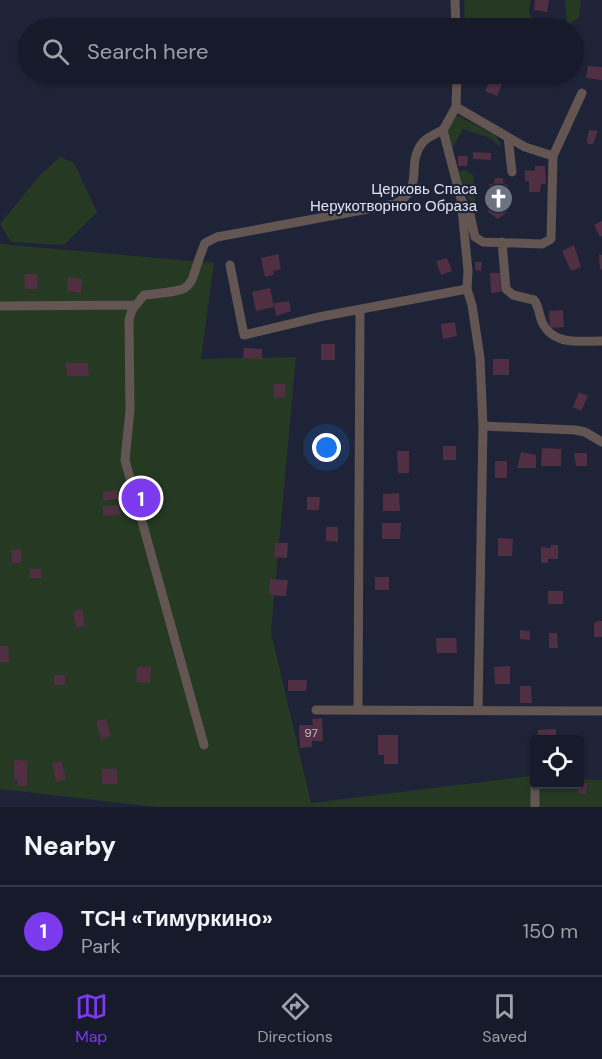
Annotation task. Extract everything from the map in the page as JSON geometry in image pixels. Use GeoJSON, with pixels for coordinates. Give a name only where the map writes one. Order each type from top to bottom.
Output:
{"type":"FeatureCollection","features":[{"type":"Feature","properties":{"kind":"street"},"geometry":{"type":"LineString","coordinates":[[455,0],[456,18]]}},
{"type":"Feature","properties":{"kind":"street"},"geometry":{"type":"LineString","coordinates":[[204,745],[125,460],[130,410],[129,320],[135,305],[144,295],[179,291],[187,287],[194,280],[206,243],[217,237],[395,204],[405,198],[415,183],[417,151],[424,140],[443,130],[456,107],[457,84]]}},
{"type":"Feature","properties":{"kind":"street"},"geometry":{"type":"LineString","coordinates":[[460,199],[470,214],[477,240],[542,244],[551,239],[553,156],[582,93]]}},
{"type":"Feature","properties":{"kind":"street"},"geometry":{"type":"LineString","coordinates":[[456,107],[525,147],[553,156]]}},
{"type":"Feature","properties":{"kind":"street"},"geometry":{"type":"LineString","coordinates":[[443,130],[460,199],[468,271],[467,289],[472,305],[480,358],[483,426],[478,709]]}},
{"type":"Feature","properties":{"kind":"street"},"geometry":{"type":"LineString","coordinates":[[508,137],[512,172]]}},
{"type":"Feature","properties":{"kind":"street"},"geometry":{"type":"LineString","coordinates":[[502,242],[506,289],[513,296],[534,300],[544,326],[551,335],[565,340],[602,341]]}},
{"type":"Feature","properties":{"kind":"street"},"geometry":{"type":"LineString","coordinates":[[230,265],[244,334],[467,289]]}},
{"type":"Feature","properties":{"kind":"street"},"geometry":{"type":"LineString","coordinates":[[0,306],[135,305]]}},
{"type":"Feature","properties":{"kind":"street"},"geometry":{"type":"LineString","coordinates":[[358,708],[360,310]]}},
{"type":"Feature","properties":{"kind":"street"},"geometry":{"type":"LineString","coordinates":[[483,426],[575,430],[585,432],[602,442]]}},
{"type":"Feature","properties":{"kind":"street"},"geometry":{"type":"LineString","coordinates":[[316,710],[358,708],[602,711]]}},
{"type":"Feature","properties":{"kind":"street"},"geometry":{"type":"LineString","coordinates":[[535,789],[535,807]]}},
{"type":"Feature","properties":{"kind":"green space"},"geometry":{"type":"Polygon","coordinates":[[[464,0],[531,0],[529,11],[531,18],[465,18],[464,0]]]}},
{"type":"Feature","properties":{"kind":"green space"},"geometry":{"type":"Polygon","coordinates":[[[565,0],[581,0],[579,17],[566,18],[565,0]]]}},
{"type":"Feature","properties":{"kind":"green space"},"geometry":{"type":"Polygon","coordinates":[[[459,116],[496,136],[501,145],[499,146],[490,138],[463,129],[450,152],[447,127],[452,117],[459,116]]]}},
{"type":"Feature","properties":{"kind":"green space"},"geometry":{"type":"Polygon","coordinates":[[[60,157],[74,163],[97,212],[64,245],[11,242],[0,224],[40,175],[60,157]]]}},
{"type":"Feature","properties":{"kind":"green space"},"geometry":{"type":"Polygon","coordinates":[[[464,170],[473,175],[477,231],[470,201],[458,178],[459,172],[464,170]]]}},
{"type":"Feature","properties":{"kind":"green space"},"geometry":{"type":"Polygon","coordinates":[[[0,244],[214,263],[201,359],[296,357],[271,632],[311,803],[530,776],[530,789],[584,789],[584,779],[602,780],[602,807],[156,807],[0,789],[0,244]]]}},
{"type":"Feature","properties":{"kind":"building"},"geometry":{"type":"Polygon","coordinates":[[[535,0],[549,0],[547,12],[534,10],[535,0]]]}},
{"type":"Feature","properties":{"kind":"building"},"geometry":{"type":"Polygon","coordinates":[[[588,66],[602,67],[602,80],[586,78],[588,66]]]}},
{"type":"Feature","properties":{"kind":"building"},"geometry":{"type":"Polygon","coordinates":[[[488,84],[502,84],[497,96],[485,91],[488,84]]]}},
{"type":"Feature","properties":{"kind":"building"},"geometry":{"type":"Polygon","coordinates":[[[589,130],[598,131],[593,144],[588,144],[587,141],[589,130]]]}},
{"type":"Feature","properties":{"kind":"building"},"geometry":{"type":"Polygon","coordinates":[[[473,152],[491,153],[491,160],[473,159],[473,152]]]}},
{"type":"Feature","properties":{"kind":"building"},"geometry":{"type":"Polygon","coordinates":[[[458,156],[468,156],[467,166],[458,166],[458,156]]]}},
{"type":"Feature","properties":{"kind":"building"},"geometry":{"type":"Polygon","coordinates":[[[535,166],[545,166],[546,184],[541,184],[540,192],[529,192],[529,181],[525,181],[525,170],[535,171],[535,166]]]}},
{"type":"Feature","properties":{"kind":"building","name":"Церковь Спаса Нерукотворного Образа"},"geometry":{"type":"Polygon","coordinates":[[[495,178],[503,178],[503,184],[508,185],[507,212],[498,219],[488,212],[489,184],[494,184],[495,178]]]}},
{"type":"Feature","properties":{"kind":"building"},"geometry":{"type":"Polygon","coordinates":[[[602,221],[602,236],[600,237],[594,225],[602,221]]]}},
{"type":"Feature","properties":{"kind":"building"},"geometry":{"type":"Polygon","coordinates":[[[574,245],[581,267],[571,271],[562,251],[574,245]]]}},
{"type":"Feature","properties":{"kind":"building"},"geometry":{"type":"Polygon","coordinates":[[[278,254],[281,269],[273,271],[274,275],[265,277],[261,258],[278,254]]]}},
{"type":"Feature","properties":{"kind":"building"},"geometry":{"type":"Polygon","coordinates":[[[599,255],[602,255],[602,269],[600,270],[599,255]]]}},
{"type":"Feature","properties":{"kind":"building"},"geometry":{"type":"Polygon","coordinates":[[[447,258],[452,271],[441,275],[436,261],[447,258]]]}},
{"type":"Feature","properties":{"kind":"building"},"geometry":{"type":"Polygon","coordinates":[[[475,262],[482,262],[481,271],[475,270],[475,262]]]}},
{"type":"Feature","properties":{"kind":"building"},"geometry":{"type":"Polygon","coordinates":[[[490,273],[500,273],[501,292],[491,293],[490,273]]]}},
{"type":"Feature","properties":{"kind":"building"},"geometry":{"type":"Polygon","coordinates":[[[24,274],[37,274],[37,289],[25,289],[24,274]]]}},
{"type":"Feature","properties":{"kind":"building"},"geometry":{"type":"Polygon","coordinates":[[[68,277],[82,279],[81,293],[67,291],[68,277]]]}},
{"type":"Feature","properties":{"kind":"building"},"geometry":{"type":"Polygon","coordinates":[[[270,288],[274,307],[256,311],[252,292],[270,288]]]}},
{"type":"Feature","properties":{"kind":"building"},"geometry":{"type":"Polygon","coordinates":[[[289,301],[291,311],[276,316],[274,303],[289,301]]]}},
{"type":"Feature","properties":{"kind":"building"},"geometry":{"type":"Polygon","coordinates":[[[563,310],[564,327],[550,328],[549,311],[563,310]]]}},
{"type":"Feature","properties":{"kind":"building"},"geometry":{"type":"Polygon","coordinates":[[[455,322],[457,336],[443,339],[441,324],[455,322]]]}},
{"type":"Feature","properties":{"kind":"building"},"geometry":{"type":"Polygon","coordinates":[[[321,344],[335,344],[335,360],[321,360],[321,344]]]}},
{"type":"Feature","properties":{"kind":"building"},"geometry":{"type":"Polygon","coordinates":[[[244,348],[262,349],[262,359],[243,358],[244,348]]]}},
{"type":"Feature","properties":{"kind":"building"},"geometry":{"type":"Polygon","coordinates":[[[493,359],[509,359],[509,375],[493,375],[493,359]]]}},
{"type":"Feature","properties":{"kind":"building"},"geometry":{"type":"Polygon","coordinates":[[[66,363],[88,363],[89,376],[67,376],[66,363]]]}},
{"type":"Feature","properties":{"kind":"building"},"geometry":{"type":"Polygon","coordinates":[[[274,384],[285,384],[285,397],[274,398],[274,384]]]}},
{"type":"Feature","properties":{"kind":"building"},"geometry":{"type":"Polygon","coordinates":[[[579,392],[588,396],[581,411],[573,407],[579,392]]]}},
{"type":"Feature","properties":{"kind":"building"},"geometry":{"type":"Polygon","coordinates":[[[443,446],[456,446],[456,460],[443,460],[443,446]]]}},
{"type":"Feature","properties":{"kind":"building"},"geometry":{"type":"Polygon","coordinates":[[[542,448],[561,449],[561,466],[541,466],[542,448]]]}},
{"type":"Feature","properties":{"kind":"building"},"geometry":{"type":"Polygon","coordinates":[[[397,451],[409,451],[409,473],[398,473],[397,451]]]}},
{"type":"Feature","properties":{"kind":"building"},"geometry":{"type":"Polygon","coordinates":[[[521,452],[536,455],[536,468],[517,468],[521,452]]]}},
{"type":"Feature","properties":{"kind":"building"},"geometry":{"type":"Polygon","coordinates":[[[574,453],[587,453],[587,466],[576,466],[574,453]]]}},
{"type":"Feature","properties":{"kind":"building"},"geometry":{"type":"Polygon","coordinates":[[[495,461],[507,461],[507,478],[495,478],[495,461]]]}},
{"type":"Feature","properties":{"kind":"building"},"geometry":{"type":"Polygon","coordinates":[[[118,490],[119,499],[103,501],[103,492],[118,490]]]}},
{"type":"Feature","properties":{"kind":"building"},"geometry":{"type":"Polygon","coordinates":[[[399,493],[400,511],[383,511],[383,494],[399,493]]]}},
{"type":"Feature","properties":{"kind":"building"},"geometry":{"type":"Polygon","coordinates":[[[307,497],[320,497],[319,510],[307,510],[307,497]]]}},
{"type":"Feature","properties":{"kind":"building"},"geometry":{"type":"Polygon","coordinates":[[[119,505],[120,515],[103,516],[103,506],[119,505]]]}},
{"type":"Feature","properties":{"kind":"building"},"geometry":{"type":"Polygon","coordinates":[[[382,523],[401,523],[400,539],[382,539],[382,523]]]}},
{"type":"Feature","properties":{"kind":"building"},"geometry":{"type":"Polygon","coordinates":[[[326,527],[338,527],[338,542],[326,541],[326,527]]]}},
{"type":"Feature","properties":{"kind":"building"},"geometry":{"type":"Polygon","coordinates":[[[498,538],[513,539],[512,556],[498,556],[498,538]]]}},
{"type":"Feature","properties":{"kind":"building"},"geometry":{"type":"Polygon","coordinates":[[[275,543],[288,543],[287,558],[274,557],[275,543]]]}},
{"type":"Feature","properties":{"kind":"building"},"geometry":{"type":"Polygon","coordinates":[[[551,545],[558,545],[558,559],[548,559],[548,563],[541,563],[541,547],[551,548],[551,545]]]}},
{"type":"Feature","properties":{"kind":"building"},"geometry":{"type":"Polygon","coordinates":[[[21,549],[21,563],[12,563],[11,550],[21,549]]]}},
{"type":"Feature","properties":{"kind":"building"},"geometry":{"type":"Polygon","coordinates":[[[30,569],[41,569],[41,578],[30,578],[30,569]]]}},
{"type":"Feature","properties":{"kind":"building"},"geometry":{"type":"Polygon","coordinates":[[[375,577],[389,577],[389,590],[375,590],[375,577]]]}},
{"type":"Feature","properties":{"kind":"building"},"geometry":{"type":"Polygon","coordinates":[[[270,579],[288,580],[286,596],[269,595],[270,579]]]}},
{"type":"Feature","properties":{"kind":"building"},"geometry":{"type":"Polygon","coordinates":[[[548,591],[563,591],[563,604],[548,604],[548,591]]]}},
{"type":"Feature","properties":{"kind":"building"},"geometry":{"type":"Polygon","coordinates":[[[82,609],[85,626],[76,628],[73,611],[82,609]]]}},
{"type":"Feature","properties":{"kind":"building"},"geometry":{"type":"Polygon","coordinates":[[[602,621],[602,637],[594,637],[594,623],[602,621]]]}},
{"type":"Feature","properties":{"kind":"building"},"geometry":{"type":"Polygon","coordinates":[[[520,630],[530,631],[530,640],[520,639],[520,630]]]}},
{"type":"Feature","properties":{"kind":"building"},"geometry":{"type":"Polygon","coordinates":[[[549,633],[557,633],[558,648],[549,648],[549,633]]]}},
{"type":"Feature","properties":{"kind":"building"},"geometry":{"type":"Polygon","coordinates":[[[436,638],[456,638],[457,653],[437,653],[436,638]]]}},
{"type":"Feature","properties":{"kind":"building"},"geometry":{"type":"Polygon","coordinates":[[[0,646],[8,646],[9,662],[0,662],[0,646]]]}},
{"type":"Feature","properties":{"kind":"building"},"geometry":{"type":"Polygon","coordinates":[[[510,666],[510,684],[495,684],[494,667],[510,666]]]}},
{"type":"Feature","properties":{"kind":"building"},"geometry":{"type":"Polygon","coordinates":[[[137,667],[151,667],[150,683],[136,682],[137,667]]]}},
{"type":"Feature","properties":{"kind":"building"},"geometry":{"type":"Polygon","coordinates":[[[54,675],[65,675],[65,685],[54,685],[54,675]]]}},
{"type":"Feature","properties":{"kind":"building"},"geometry":{"type":"Polygon","coordinates":[[[288,680],[307,680],[306,691],[288,691],[288,680]]]}},
{"type":"Feature","properties":{"kind":"building"},"geometry":{"type":"Polygon","coordinates":[[[520,686],[531,686],[532,703],[520,703],[520,686]]]}},
{"type":"Feature","properties":{"kind":"building"},"geometry":{"type":"Polygon","coordinates":[[[322,718],[323,741],[312,741],[312,747],[300,748],[299,725],[313,725],[312,719],[322,718]]]}},
{"type":"Feature","properties":{"kind":"building"},"geometry":{"type":"Polygon","coordinates":[[[106,719],[111,736],[101,739],[96,721],[106,719]]]}},
{"type":"Feature","properties":{"kind":"building"},"geometry":{"type":"Polygon","coordinates":[[[556,729],[556,735],[538,735],[538,730],[556,729]]]}},
{"type":"Feature","properties":{"kind":"building"},"geometry":{"type":"Polygon","coordinates":[[[378,735],[398,735],[398,764],[384,764],[384,755],[378,755],[378,735]]]}},
{"type":"Feature","properties":{"kind":"building"},"geometry":{"type":"Polygon","coordinates":[[[14,760],[27,761],[27,786],[18,786],[18,780],[14,780],[14,760]]]}},
{"type":"Feature","properties":{"kind":"building"},"geometry":{"type":"Polygon","coordinates":[[[61,761],[66,779],[56,782],[52,763],[61,761]]]}},
{"type":"Feature","properties":{"kind":"building"},"geometry":{"type":"Polygon","coordinates":[[[102,769],[117,769],[117,784],[102,784],[102,769]]]}},
{"type":"Feature","properties":{"kind":"building"},"geometry":{"type":"Polygon","coordinates":[[[584,783],[587,783],[586,794],[577,793],[578,789],[584,789],[584,783]]]}},
{"type":"Feature","properties":{"kind":"place","name":"Церковь Спаса Нерукотворного Образа"},"geometry":{"type":"Point","coordinates":[498,198]}},
{"type":"Feature","properties":{"kind":"place","name":"ТСН «Тимуркино»"},"geometry":{"type":"Point","coordinates":[141,498]}}]}
